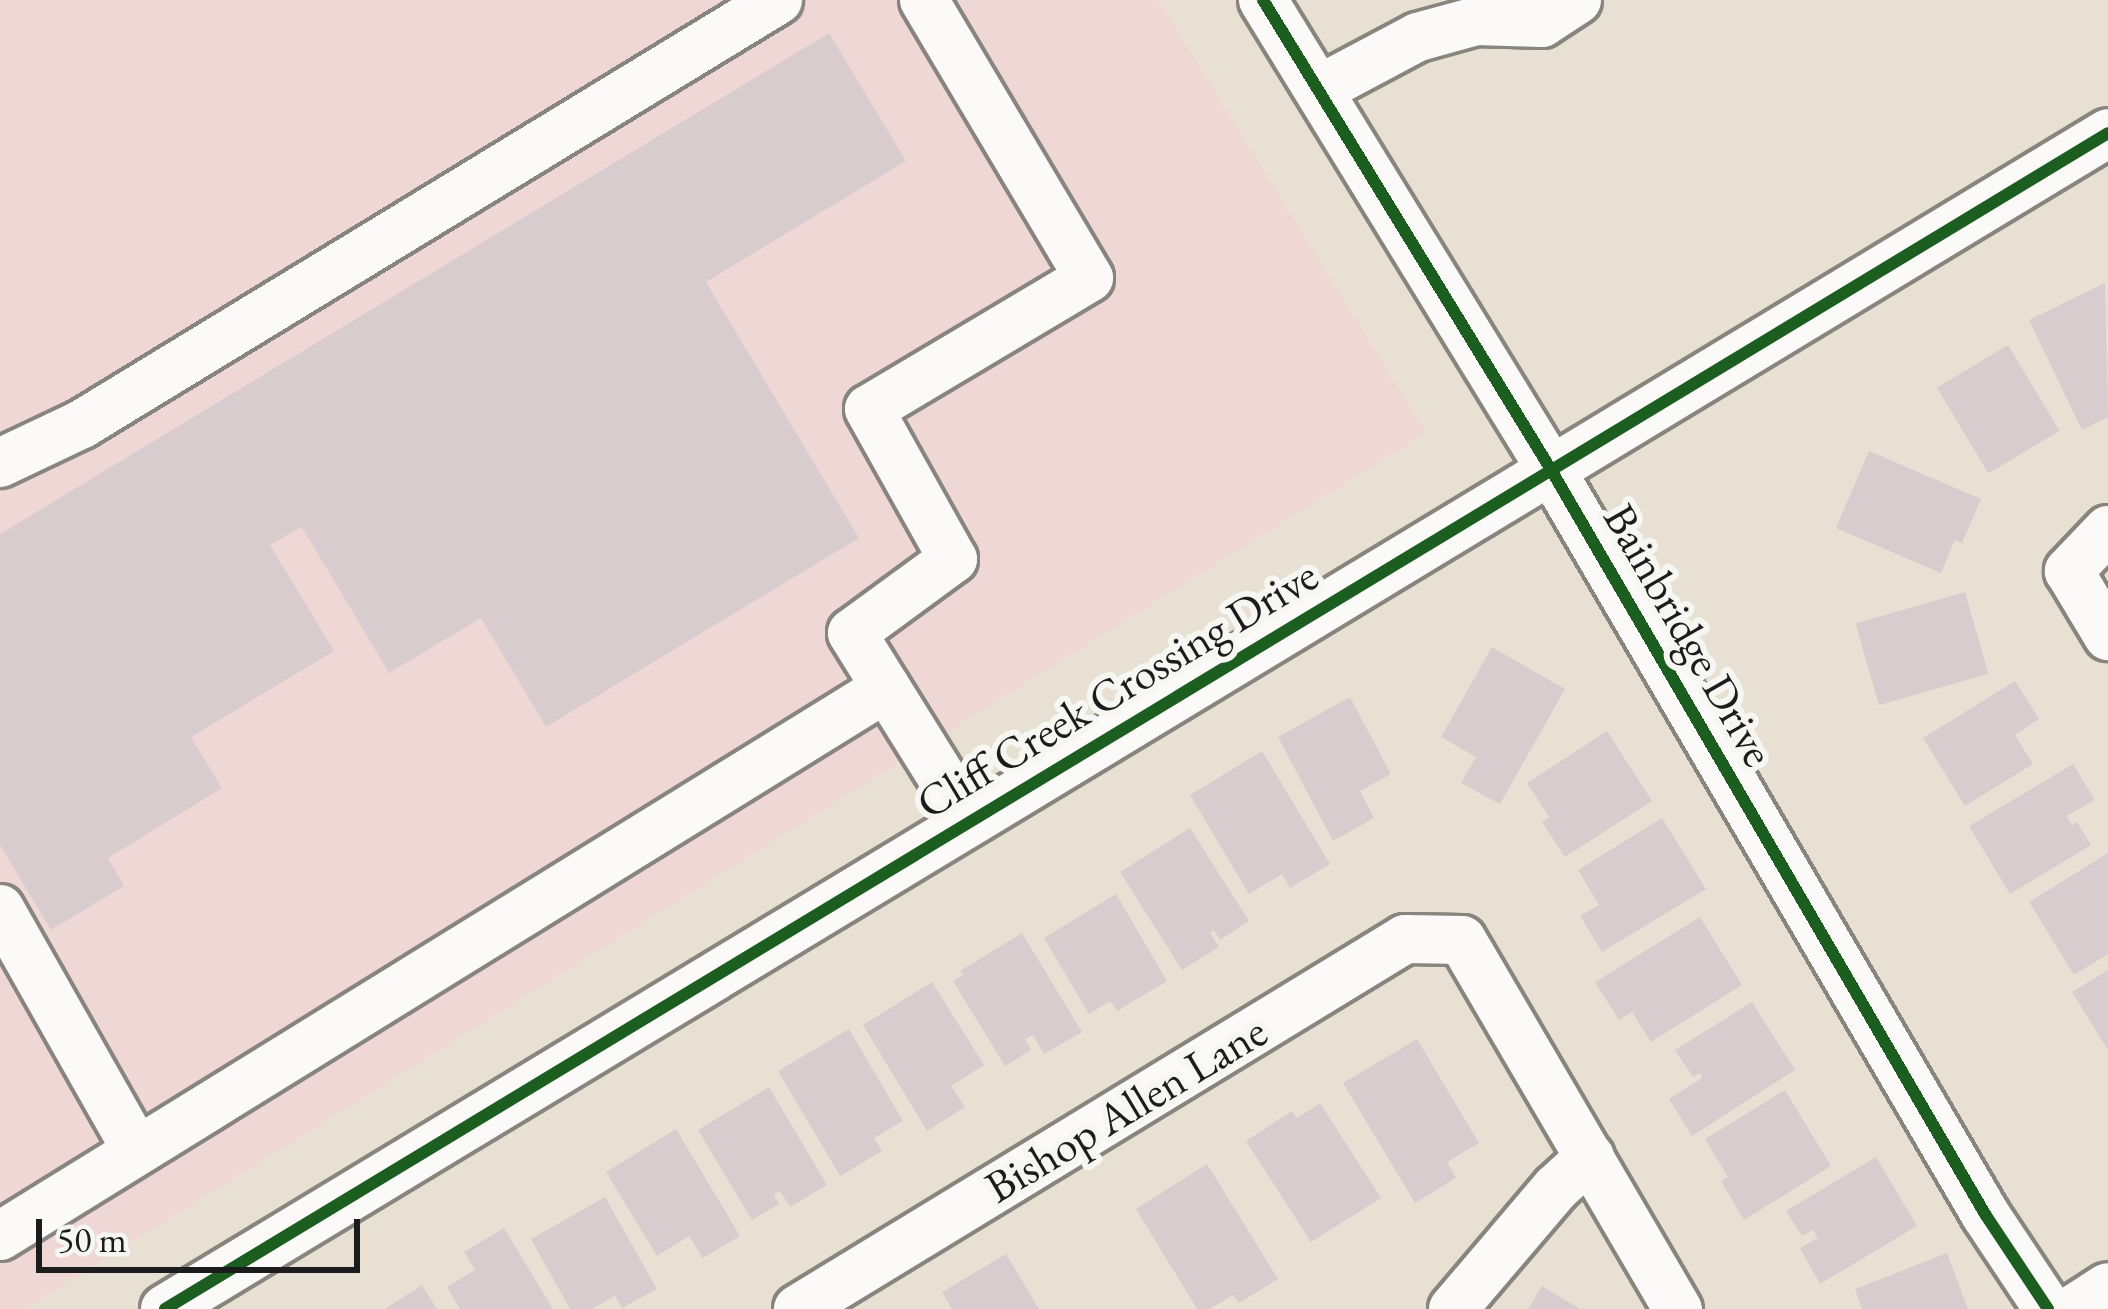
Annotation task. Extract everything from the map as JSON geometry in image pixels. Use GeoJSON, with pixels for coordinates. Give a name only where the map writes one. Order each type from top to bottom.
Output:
{"type":"FeatureCollection","features":[{"type":"Feature","properties":{"kind":"street"},"geometry":{"type":"LineString","coordinates":[[0,463],[82,424],[778,0]]}},
{"type":"Feature","properties":{"kind":"street"},"geometry":{"type":"LineString","coordinates":[[924,0],[1089,278],[869,409],[953,559],[852,633],[969,821]]}},
{"type":"Feature","properties":{"kind":"street","name":"Bainbridge Drive"},"geometry":{"type":"LineString","coordinates":[[1263,0],[1550,468],[1985,1214],[2048,1309]]}},
{"type":"Feature","properties":{"kind":"street"},"geometry":{"type":"LineString","coordinates":[[1320,89],[1418,37],[1476,21],[1541,23],[1577,0]]}},
{"type":"Feature","properties":{"kind":"street","name":"Cliff Creek Crossing Drive"},"geometry":{"type":"LineString","coordinates":[[165,1309],[2108,134]]}},
{"type":"Feature","properties":{"kind":"street"},"geometry":{"type":"LineString","coordinates":[[2108,530],[2068,571],[2108,636]]}},
{"type":"Feature","properties":{"kind":"street"},"geometry":{"type":"LineString","coordinates":[[0,1236],[886,688]]}},
{"type":"Feature","properties":{"kind":"street"},"geometry":{"type":"LineString","coordinates":[[0,909],[137,1151]]}},
{"type":"Feature","properties":{"kind":"street","name":"Bishop Allen Lane"},"geometry":{"type":"LineString","coordinates":[[815,1305],[1405,939],[1462,940],[1589,1156]]}},
{"type":"Feature","properties":{"kind":"street"},"geometry":{"type":"LineString","coordinates":[[1454,1309],[1589,1156],[1678,1309]]}},
{"type":"Feature","properties":{"kind":"street"},"geometry":{"type":"LineString","coordinates":[[2074,1309],[2108,1287]]}},
{"type":"Feature","properties":{"kind":"shaded area"},"geometry":{"type":"Polygon","coordinates":[[[0,0],[1158,0],[1426,433],[25,1309],[0,1309],[0,0]]]}},
{"type":"Feature","properties":{"kind":"building"},"geometry":{"type":"Polygon","coordinates":[[[829,33],[906,161],[706,282],[859,538],[546,727],[481,618],[389,673],[302,527],[270,545],[334,651],[191,737],[222,788],[108,858],[124,886],[51,930],[0,845],[0,534],[829,33]]]}},
{"type":"Feature","properties":{"kind":"building"},"geometry":{"type":"Polygon","coordinates":[[[2105,283],[2108,417],[2082,430],[2029,320],[2105,283]]]}},
{"type":"Feature","properties":{"kind":"building"},"geometry":{"type":"Polygon","coordinates":[[[2008,345],[2060,431],[1988,473],[1937,388],[2008,345]]]}},
{"type":"Feature","properties":{"kind":"building"},"geometry":{"type":"Polygon","coordinates":[[[1869,451],[1981,499],[1962,543],[1955,540],[1941,573],[1836,528],[1869,451]]]}},
{"type":"Feature","properties":{"kind":"building"},"geometry":{"type":"Polygon","coordinates":[[[1965,592],[1988,674],[1879,705],[1855,623],[1965,592]]]}},
{"type":"Feature","properties":{"kind":"building"},"geometry":{"type":"Polygon","coordinates":[[[1492,647],[1565,689],[1500,804],[1461,783],[1476,757],[1441,737],[1492,647]]]}},
{"type":"Feature","properties":{"kind":"building"},"geometry":{"type":"Polygon","coordinates":[[[2015,681],[2039,719],[2015,735],[2033,764],[1965,806],[1923,738],[2015,681]]]}},
{"type":"Feature","properties":{"kind":"building"},"geometry":{"type":"Polygon","coordinates":[[[1350,697],[1391,774],[1360,791],[1374,818],[1333,841],[1278,737],[1350,697]]]}},
{"type":"Feature","properties":{"kind":"building"},"geometry":{"type":"Polygon","coordinates":[[[1607,731],[1652,801],[1565,857],[1542,822],[1549,817],[1527,783],[1607,731]]]}},
{"type":"Feature","properties":{"kind":"building"},"geometry":{"type":"Polygon","coordinates":[[[1262,751],[1330,864],[1290,888],[1282,874],[1249,894],[1190,795],[1262,751]]]}},
{"type":"Feature","properties":{"kind":"building"},"geometry":{"type":"Polygon","coordinates":[[[2073,764],[2095,800],[2066,816],[2072,825],[2077,822],[2091,845],[2010,894],[1969,826],[2073,764]]]}},
{"type":"Feature","properties":{"kind":"building"},"geometry":{"type":"Polygon","coordinates":[[[1662,818],[1706,889],[1602,952],[1580,916],[1599,905],[1578,870],[1662,818]]]}},
{"type":"Feature","properties":{"kind":"building"},"geometry":{"type":"Polygon","coordinates":[[[1190,828],[1249,921],[1220,940],[1214,930],[1210,933],[1219,947],[1182,970],[1120,872],[1190,828]]]}},
{"type":"Feature","properties":{"kind":"building"},"geometry":{"type":"Polygon","coordinates":[[[2108,853],[2108,954],[2074,975],[2029,902],[2108,853]]]}},
{"type":"Feature","properties":{"kind":"building"},"geometry":{"type":"Polygon","coordinates":[[[1116,894],[1167,981],[1117,1011],[1110,1001],[1089,1014],[1044,938],[1116,894]]]}},
{"type":"Feature","properties":{"kind":"building"},"geometry":{"type":"Polygon","coordinates":[[[1700,917],[1742,985],[1651,1042],[1632,1012],[1619,1020],[1595,982],[1700,917]]]}},
{"type":"Feature","properties":{"kind":"building"},"geometry":{"type":"Polygon","coordinates":[[[1022,933],[1082,1032],[1044,1054],[1033,1035],[1025,1039],[1031,1050],[1005,1066],[953,981],[963,975],[960,971],[1022,933]]]}},
{"type":"Feature","properties":{"kind":"building"},"geometry":{"type":"Polygon","coordinates":[[[2108,970],[2108,1050],[2072,992],[2108,970]]]}},
{"type":"Feature","properties":{"kind":"building"},"geometry":{"type":"Polygon","coordinates":[[[932,982],[984,1065],[951,1086],[965,1107],[927,1131],[863,1025],[932,982]]]}},
{"type":"Feature","properties":{"kind":"building"},"geometry":{"type":"Polygon","coordinates":[[[1752,1002],[1795,1070],[1692,1136],[1669,1099],[1702,1078],[1700,1073],[1693,1077],[1675,1050],[1752,1002]]]}},
{"type":"Feature","properties":{"kind":"building"},"geometry":{"type":"Polygon","coordinates":[[[849,1029],[903,1121],[874,1138],[882,1151],[840,1176],[778,1071],[849,1029]]]}},
{"type":"Feature","properties":{"kind":"building"},"geometry":{"type":"Polygon","coordinates":[[[1417,1039],[1479,1143],[1447,1162],[1456,1178],[1415,1203],[1343,1083],[1417,1039]]]}},
{"type":"Feature","properties":{"kind":"building"},"geometry":{"type":"Polygon","coordinates":[[[769,1087],[827,1185],[790,1207],[780,1191],[774,1194],[779,1204],[752,1220],[698,1130],[769,1087]]]}},
{"type":"Feature","properties":{"kind":"building"},"geometry":{"type":"Polygon","coordinates":[[[1785,1090],[1831,1166],[1744,1220],[1721,1181],[1728,1177],[1705,1139],[1785,1090]]]}},
{"type":"Feature","properties":{"kind":"building"},"geometry":{"type":"Polygon","coordinates":[[[1320,1103],[1381,1198],[1311,1242],[1246,1141],[1292,1111],[1297,1118],[1320,1103]]]}},
{"type":"Feature","properties":{"kind":"building"},"geometry":{"type":"Polygon","coordinates":[[[676,1129],[740,1236],[703,1258],[689,1236],[657,1256],[606,1172],[676,1129]]]}},
{"type":"Feature","properties":{"kind":"building"},"geometry":{"type":"Polygon","coordinates":[[[1876,1157],[1917,1226],[1820,1284],[1800,1248],[1818,1238],[1813,1230],[1802,1236],[1786,1211],[1876,1157]]]}},
{"type":"Feature","properties":{"kind":"building"},"geometry":{"type":"Polygon","coordinates":[[[1207,1164],[1278,1279],[1239,1303],[1233,1295],[1210,1309],[1197,1309],[1136,1209],[1207,1164]]]}},
{"type":"Feature","properties":{"kind":"building"},"geometry":{"type":"Polygon","coordinates":[[[605,1197],[657,1289],[622,1308],[615,1296],[592,1309],[570,1309],[531,1239],[605,1197]]]}},
{"type":"Feature","properties":{"kind":"building"},"geometry":{"type":"Polygon","coordinates":[[[504,1228],[553,1309],[460,1309],[447,1287],[475,1270],[464,1252],[504,1228]]]}},
{"type":"Feature","properties":{"kind":"building"},"geometry":{"type":"Polygon","coordinates":[[[1947,1253],[1968,1309],[1862,1309],[1855,1289],[1947,1253]]]}},
{"type":"Feature","properties":{"kind":"building"},"geometry":{"type":"Polygon","coordinates":[[[1006,1254],[1039,1309],[952,1309],[942,1292],[1006,1254]]]}},
{"type":"Feature","properties":{"kind":"building"},"geometry":{"type":"Polygon","coordinates":[[[422,1285],[437,1309],[385,1309],[422,1285]]]}},
{"type":"Feature","properties":{"kind":"building"},"geometry":{"type":"Polygon","coordinates":[[[1542,1286],[1580,1309],[1528,1309],[1542,1286]]]}},
{"type":"Feature","properties":{"kind":"cycle path"},"geometry":{"type":"LineString","coordinates":[[1263,0],[1550,468],[1985,1214],[2048,1309]]}},
{"type":"Feature","properties":{"kind":"cycle path"},"geometry":{"type":"LineString","coordinates":[[165,1309],[2108,133]]}}]}
